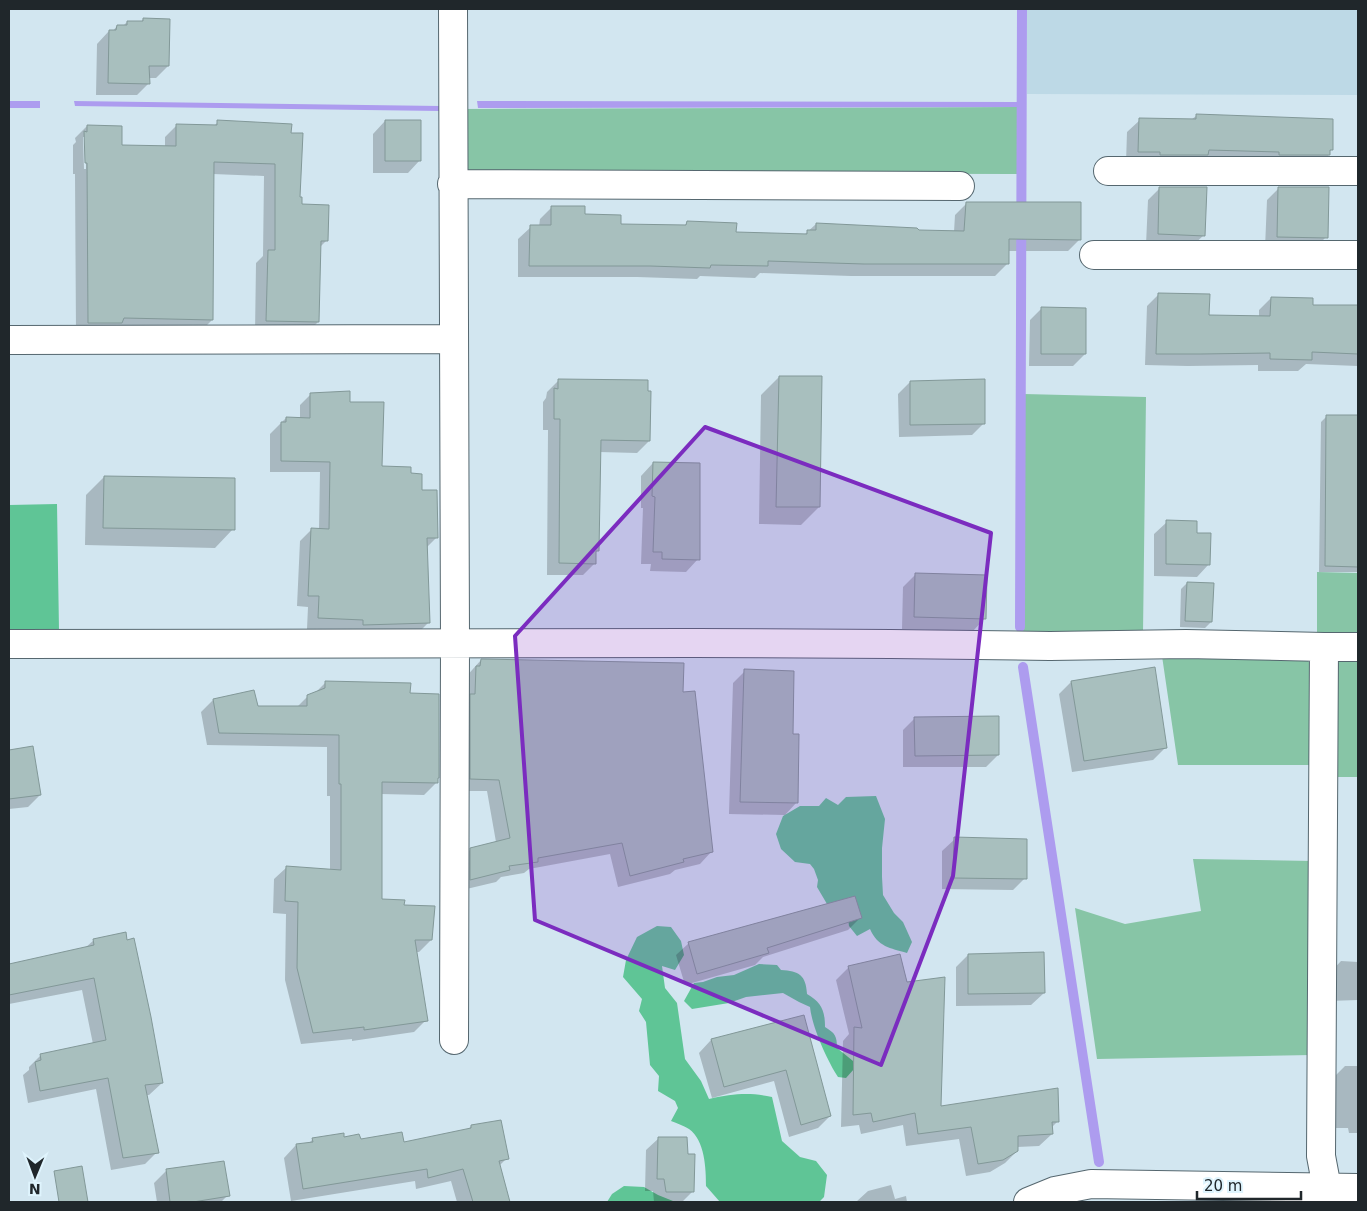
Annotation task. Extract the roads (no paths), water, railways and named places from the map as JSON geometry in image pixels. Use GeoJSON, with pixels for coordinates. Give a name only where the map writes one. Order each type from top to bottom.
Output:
{"type":"FeatureCollection","features":[{"type":"Feature","properties":{"kind":"street"},"geometry":{"type":"LineString","coordinates":[[452,9],[455,642],[454,1040]]}},
{"type":"Feature","properties":{"kind":"street"},"geometry":{"type":"LineString","coordinates":[[1108,171],[1358,171]]}},
{"type":"Feature","properties":{"kind":"street"},"geometry":{"type":"LineString","coordinates":[[452,184],[960,186]]}},
{"type":"Feature","properties":{"kind":"street"},"geometry":{"type":"LineString","coordinates":[[1094,255],[1358,255]]}},
{"type":"Feature","properties":{"kind":"street"},"geometry":{"type":"LineString","coordinates":[[9,340],[453,339]]}},
{"type":"Feature","properties":{"kind":"street"},"geometry":{"type":"LineString","coordinates":[[9,644],[455,642],[1050,646],[1186,644],[1358,647]]}},
{"type":"Feature","properties":{"kind":"street"},"geometry":{"type":"LineString","coordinates":[[1324,647],[1322,1156],[1326,1195]]}},
{"type":"Feature","properties":{"kind":"street"},"geometry":{"type":"LineString","coordinates":[[1028,1202],[1055,1191],[1091,1184],[1326,1195],[1358,1188]]}},
{"type":"Feature","properties":{"kind":"waterway"},"geometry":{"type":"LineString","coordinates":[[1020,627],[1022,9]]}},
{"type":"Feature","properties":{"kind":"waterway"},"geometry":{"type":"LineString","coordinates":[[1023,667],[1099,1162]]}}]}
